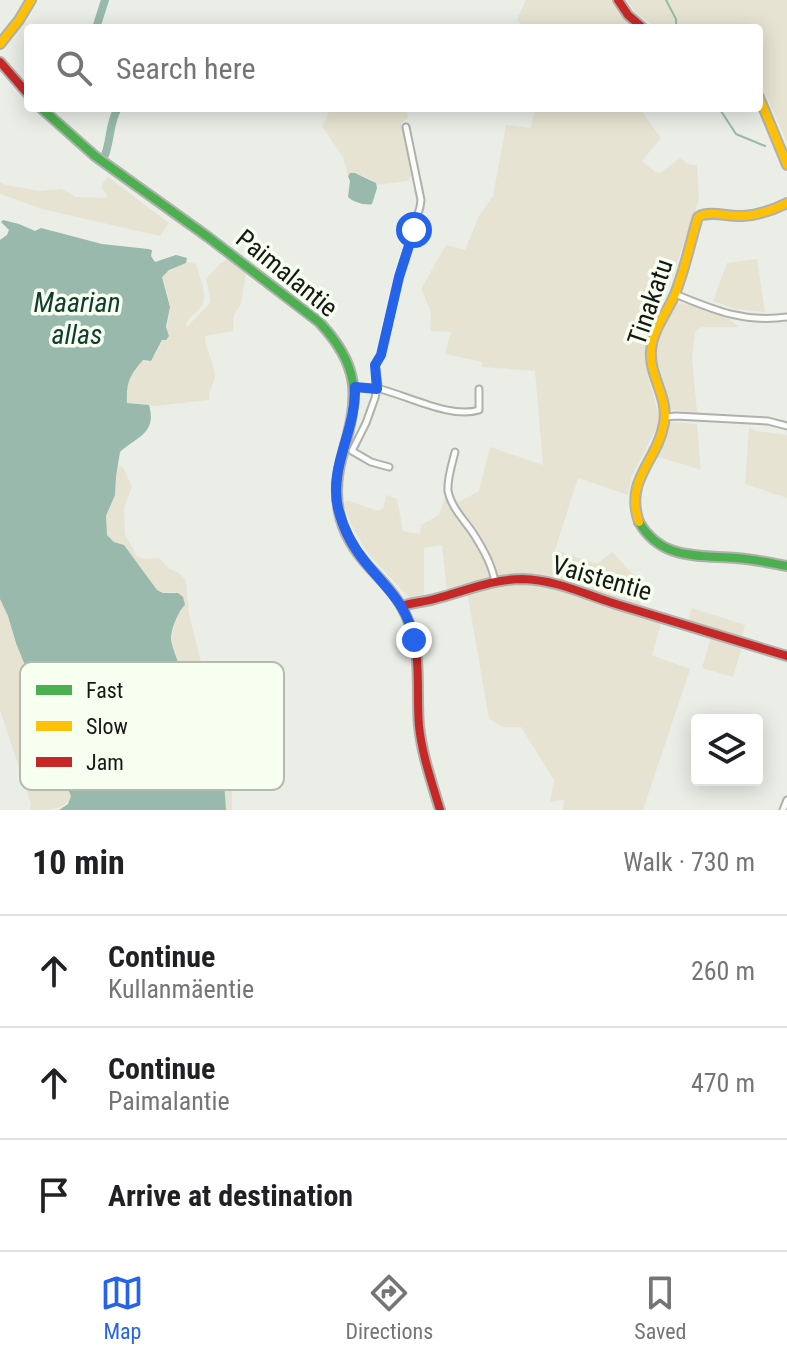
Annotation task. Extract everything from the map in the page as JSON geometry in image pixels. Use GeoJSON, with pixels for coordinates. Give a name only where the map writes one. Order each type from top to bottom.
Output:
{"type":"FeatureCollection","features":[{"type":"Feature","properties":{"kind":"street"},"geometry":{"type":"LineString","coordinates":[[0,44],[31,0]]}},
{"type":"Feature","properties":{"kind":"street"},"geometry":{"type":"LineString","coordinates":[[618,0],[638,24]]}},
{"type":"Feature","properties":{"kind":"street"},"geometry":{"type":"LineString","coordinates":[[0,62],[24,89]]}},
{"type":"Feature","properties":{"kind":"street"},"geometry":{"type":"LineString","coordinates":[[763,107],[787,165]]}},
{"type":"Feature","properties":{"kind":"street","name":"Paimalantie"},"geometry":{"type":"LineString","coordinates":[[45,112],[91,154],[223,247],[319,322],[346,356],[355,387],[354,411],[337,477],[337,507],[357,551],[402,606],[412,628],[416,649],[420,736],[440,810]]}},
{"type":"Feature","properties":{"kind":"street"},"geometry":{"type":"LineString","coordinates":[[389,467],[371,462],[352,451],[366,423],[377,389],[375,365],[381,355],[399,277],[420,207],[406,127]]}},
{"type":"Feature","properties":{"kind":"street","name":"Tinakatu"},"geometry":{"type":"LineString","coordinates":[[666,417],[652,369],[651,351],[655,333],[675,294],[697,221],[701,214],[740,217],[787,203]]}},
{"type":"Feature","properties":{"kind":"street"},"geometry":{"type":"LineString","coordinates":[[675,294],[722,313],[766,319],[787,317]]}},
{"type":"Feature","properties":{"kind":"street"},"geometry":{"type":"LineString","coordinates":[[355,387],[377,389],[448,410],[470,412],[479,410],[479,389]]}},
{"type":"Feature","properties":{"kind":"street"},"geometry":{"type":"LineString","coordinates":[[787,426],[768,421],[666,417],[635,489],[636,513],[647,535],[661,547],[678,554],[750,559],[787,566]]}},
{"type":"Feature","properties":{"kind":"street"},"geometry":{"type":"LineString","coordinates":[[455,452],[448,486],[450,496],[494,572],[495,583]]}},
{"type":"Feature","properties":{"kind":"street","name":"Vaistentie"},"geometry":{"type":"LineString","coordinates":[[402,606],[464,589],[527,579],[565,585],[787,656]]}},
{"type":"Feature","properties":{"kind":"street"},"geometry":{"type":"LineString","coordinates":[[783,810],[787,800]]}},
{"type":"Feature","properties":{"kind":"shaded area"},"geometry":{"type":"Polygon","coordinates":[[[526,0],[614,0],[631,24],[520,24],[517,19],[526,0]]]}},
{"type":"Feature","properties":{"kind":"shaded area"},"geometry":{"type":"Polygon","coordinates":[[[627,0],[787,0],[787,143],[763,91],[763,24],[651,24],[635,12],[627,0]]]}},
{"type":"Feature","properties":{"kind":"shaded area"},"geometry":{"type":"Polygon","coordinates":[[[329,112],[407,112],[408,118],[401,123],[411,176],[408,181],[377,185],[361,175],[350,173],[348,176],[343,157],[322,126],[329,112]]]}},
{"type":"Feature","properties":{"kind":"shaded area"},"geometry":{"type":"Polygon","coordinates":[[[534,112],[642,112],[661,138],[642,161],[660,173],[680,158],[688,164],[697,165],[699,200],[667,291],[646,336],[646,367],[659,423],[631,478],[628,495],[578,478],[555,550],[597,564],[612,552],[642,580],[642,607],[570,582],[533,575],[495,576],[447,592],[442,545],[424,548],[424,595],[410,599],[366,551],[343,504],[346,500],[379,511],[383,509],[386,495],[397,499],[403,531],[420,534],[421,525],[439,515],[445,498],[459,502],[479,491],[490,447],[543,465],[535,371],[482,367],[482,362],[445,354],[451,332],[430,331],[431,312],[421,289],[446,245],[465,250],[479,216],[493,196],[506,125],[531,128],[534,112]]]}},
{"type":"Feature","properties":{"kind":"shaded area"},"geometry":{"type":"Polygon","coordinates":[[[108,177],[169,223],[160,236],[42,209],[0,194],[0,182],[40,191],[62,189],[76,197],[107,198],[101,186],[108,177]]]}},
{"type":"Feature","properties":{"kind":"shaded area"},"geometry":{"type":"Polygon","coordinates":[[[228,258],[246,273],[241,304],[234,315],[233,331],[205,336],[215,375],[209,400],[156,406],[127,403],[132,375],[143,360],[148,362],[153,358],[166,330],[170,305],[162,277],[169,270],[188,262],[196,264],[204,299],[186,328],[211,302],[206,279],[228,258]]]}},
{"type":"Feature","properties":{"kind":"shaded area"},"geometry":{"type":"Polygon","coordinates":[[[757,259],[765,312],[736,309],[713,301],[727,263],[757,259]]]}},
{"type":"Feature","properties":{"kind":"shaded area"},"geometry":{"type":"Polygon","coordinates":[[[677,302],[687,305],[689,302],[722,314],[739,327],[702,327],[695,332],[692,358],[697,413],[667,409],[655,365],[655,342],[666,317],[677,302]]]}},
{"type":"Feature","properties":{"kind":"shaded area"},"geometry":{"type":"Polygon","coordinates":[[[670,422],[697,424],[701,470],[655,456],[670,422]]]}},
{"type":"Feature","properties":{"kind":"shaded area"},"geometry":{"type":"Polygon","coordinates":[[[749,427],[756,431],[787,435],[787,498],[745,484],[749,427]]]}},
{"type":"Feature","properties":{"kind":"shaded area"},"geometry":{"type":"Polygon","coordinates":[[[119,466],[123,467],[132,487],[124,507],[125,534],[137,556],[159,558],[186,580],[189,614],[201,662],[178,662],[176,656],[171,638],[179,610],[175,592],[157,590],[124,545],[114,542],[107,535],[106,517],[115,495],[119,466]]]}},
{"type":"Feature","properties":{"kind":"shaded area"},"geometry":{"type":"Polygon","coordinates":[[[523,582],[550,584],[662,620],[652,655],[690,669],[643,810],[563,810],[564,800],[550,802],[554,780],[521,727],[503,727],[489,719],[467,592],[523,582]]]}},
{"type":"Feature","properties":{"kind":"shaded area"},"geometry":{"type":"Polygon","coordinates":[[[0,599],[24,662],[20,662],[20,771],[0,710],[0,599]]]}},
{"type":"Feature","properties":{"kind":"shaded area"},"geometry":{"type":"Polygon","coordinates":[[[692,608],[745,625],[742,637],[688,620],[692,608]]]}},
{"type":"Feature","properties":{"kind":"shaded area"},"geometry":{"type":"Polygon","coordinates":[[[711,637],[742,647],[733,677],[702,668],[711,637]]]}},
{"type":"Feature","properties":{"kind":"shaded area"},"geometry":{"type":"Polygon","coordinates":[[[26,790],[68,790],[71,797],[65,805],[55,808],[30,810],[26,790]]]}},
{"type":"Feature","properties":{"kind":"shaded area"},"geometry":{"type":"Polygon","coordinates":[[[224,790],[232,790],[232,810],[226,810],[224,790]]]}},
{"type":"Feature","properties":{"kind":"water"},"geometry":{"type":"Polygon","coordinates":[[[350,173],[376,183],[372,204],[348,197],[350,173]]]}},
{"type":"Feature","properties":{"kind":"water","name":"Maarian allas"},"geometry":{"type":"Polygon","coordinates":[[[1,222],[19,224],[35,231],[41,228],[102,244],[152,250],[151,256],[155,262],[176,255],[187,258],[186,263],[169,270],[162,277],[170,307],[166,327],[169,336],[162,340],[151,361],[143,360],[128,384],[127,403],[149,405],[150,422],[144,433],[120,452],[115,495],[106,516],[107,535],[114,542],[124,545],[157,590],[178,593],[183,597],[185,605],[171,635],[178,662],[24,662],[0,599],[0,240],[9,230],[1,222]]]}},
{"type":"Feature","properties":{"kind":"water","name":"Maarian allas"},"geometry":{"type":"Polygon","coordinates":[[[68,790],[224,790],[226,810],[59,810],[68,804],[71,796],[68,790]]]}},
{"type":"Feature","properties":{"kind":"waterway"},"geometry":{"type":"LineString","coordinates":[[97,24],[105,0]]}},
{"type":"Feature","properties":{"kind":"waterway"},"geometry":{"type":"LineString","coordinates":[[666,0],[676,24]]}},
{"type":"Feature","properties":{"kind":"waterway"},"geometry":{"type":"LineString","coordinates":[[105,155],[116,112]]}},
{"type":"Feature","properties":{"kind":"waterway"},"geometry":{"type":"LineString","coordinates":[[722,112],[736,134],[765,146]]}},
{"type":"Feature","properties":{"kind":"traffic: fast"},"geometry":{"type":"LineString","coordinates":[[46,112],[95,156],[319,322],[342,352],[352,381],[354,396],[344,449]]}},
{"type":"Feature","properties":{"kind":"traffic: fast"},"geometry":{"type":"LineString","coordinates":[[639,522],[658,543],[681,553],[787,566]]}},
{"type":"Feature","properties":{"kind":"traffic: slow"},"geometry":{"type":"LineString","coordinates":[[0,44],[31,0]]}},
{"type":"Feature","properties":{"kind":"traffic: slow"},"geometry":{"type":"LineString","coordinates":[[763,107],[787,165]]}},
{"type":"Feature","properties":{"kind":"traffic: slow"},"geometry":{"type":"LineString","coordinates":[[639,522],[636,494],[661,436],[665,414],[651,360],[652,343],[679,285],[698,217],[708,214],[749,215],[787,203]]}},
{"type":"Feature","properties":{"kind":"traffic: jam"},"geometry":{"type":"LineString","coordinates":[[618,0],[638,24]]}},
{"type":"Feature","properties":{"kind":"traffic: jam"},"geometry":{"type":"LineString","coordinates":[[0,62],[24,89]]}},
{"type":"Feature","properties":{"kind":"traffic: jam"},"geometry":{"type":"LineString","coordinates":[[344,449],[337,482],[339,512],[350,541],[397,600],[409,623],[417,661],[420,737],[440,810]]}},
{"type":"Feature","properties":{"kind":"traffic: jam"},"geometry":{"type":"LineString","coordinates":[[402,606],[500,581],[535,580],[570,588],[787,656]]}},
{"type":"Feature","properties":{"kind":"route"},"geometry":{"type":"LineString","coordinates":[[414,230],[404,257],[381,355],[375,365],[377,389],[355,387],[354,411],[336,484],[337,507],[351,541],[396,597],[407,616],[414,640]]}}]}
